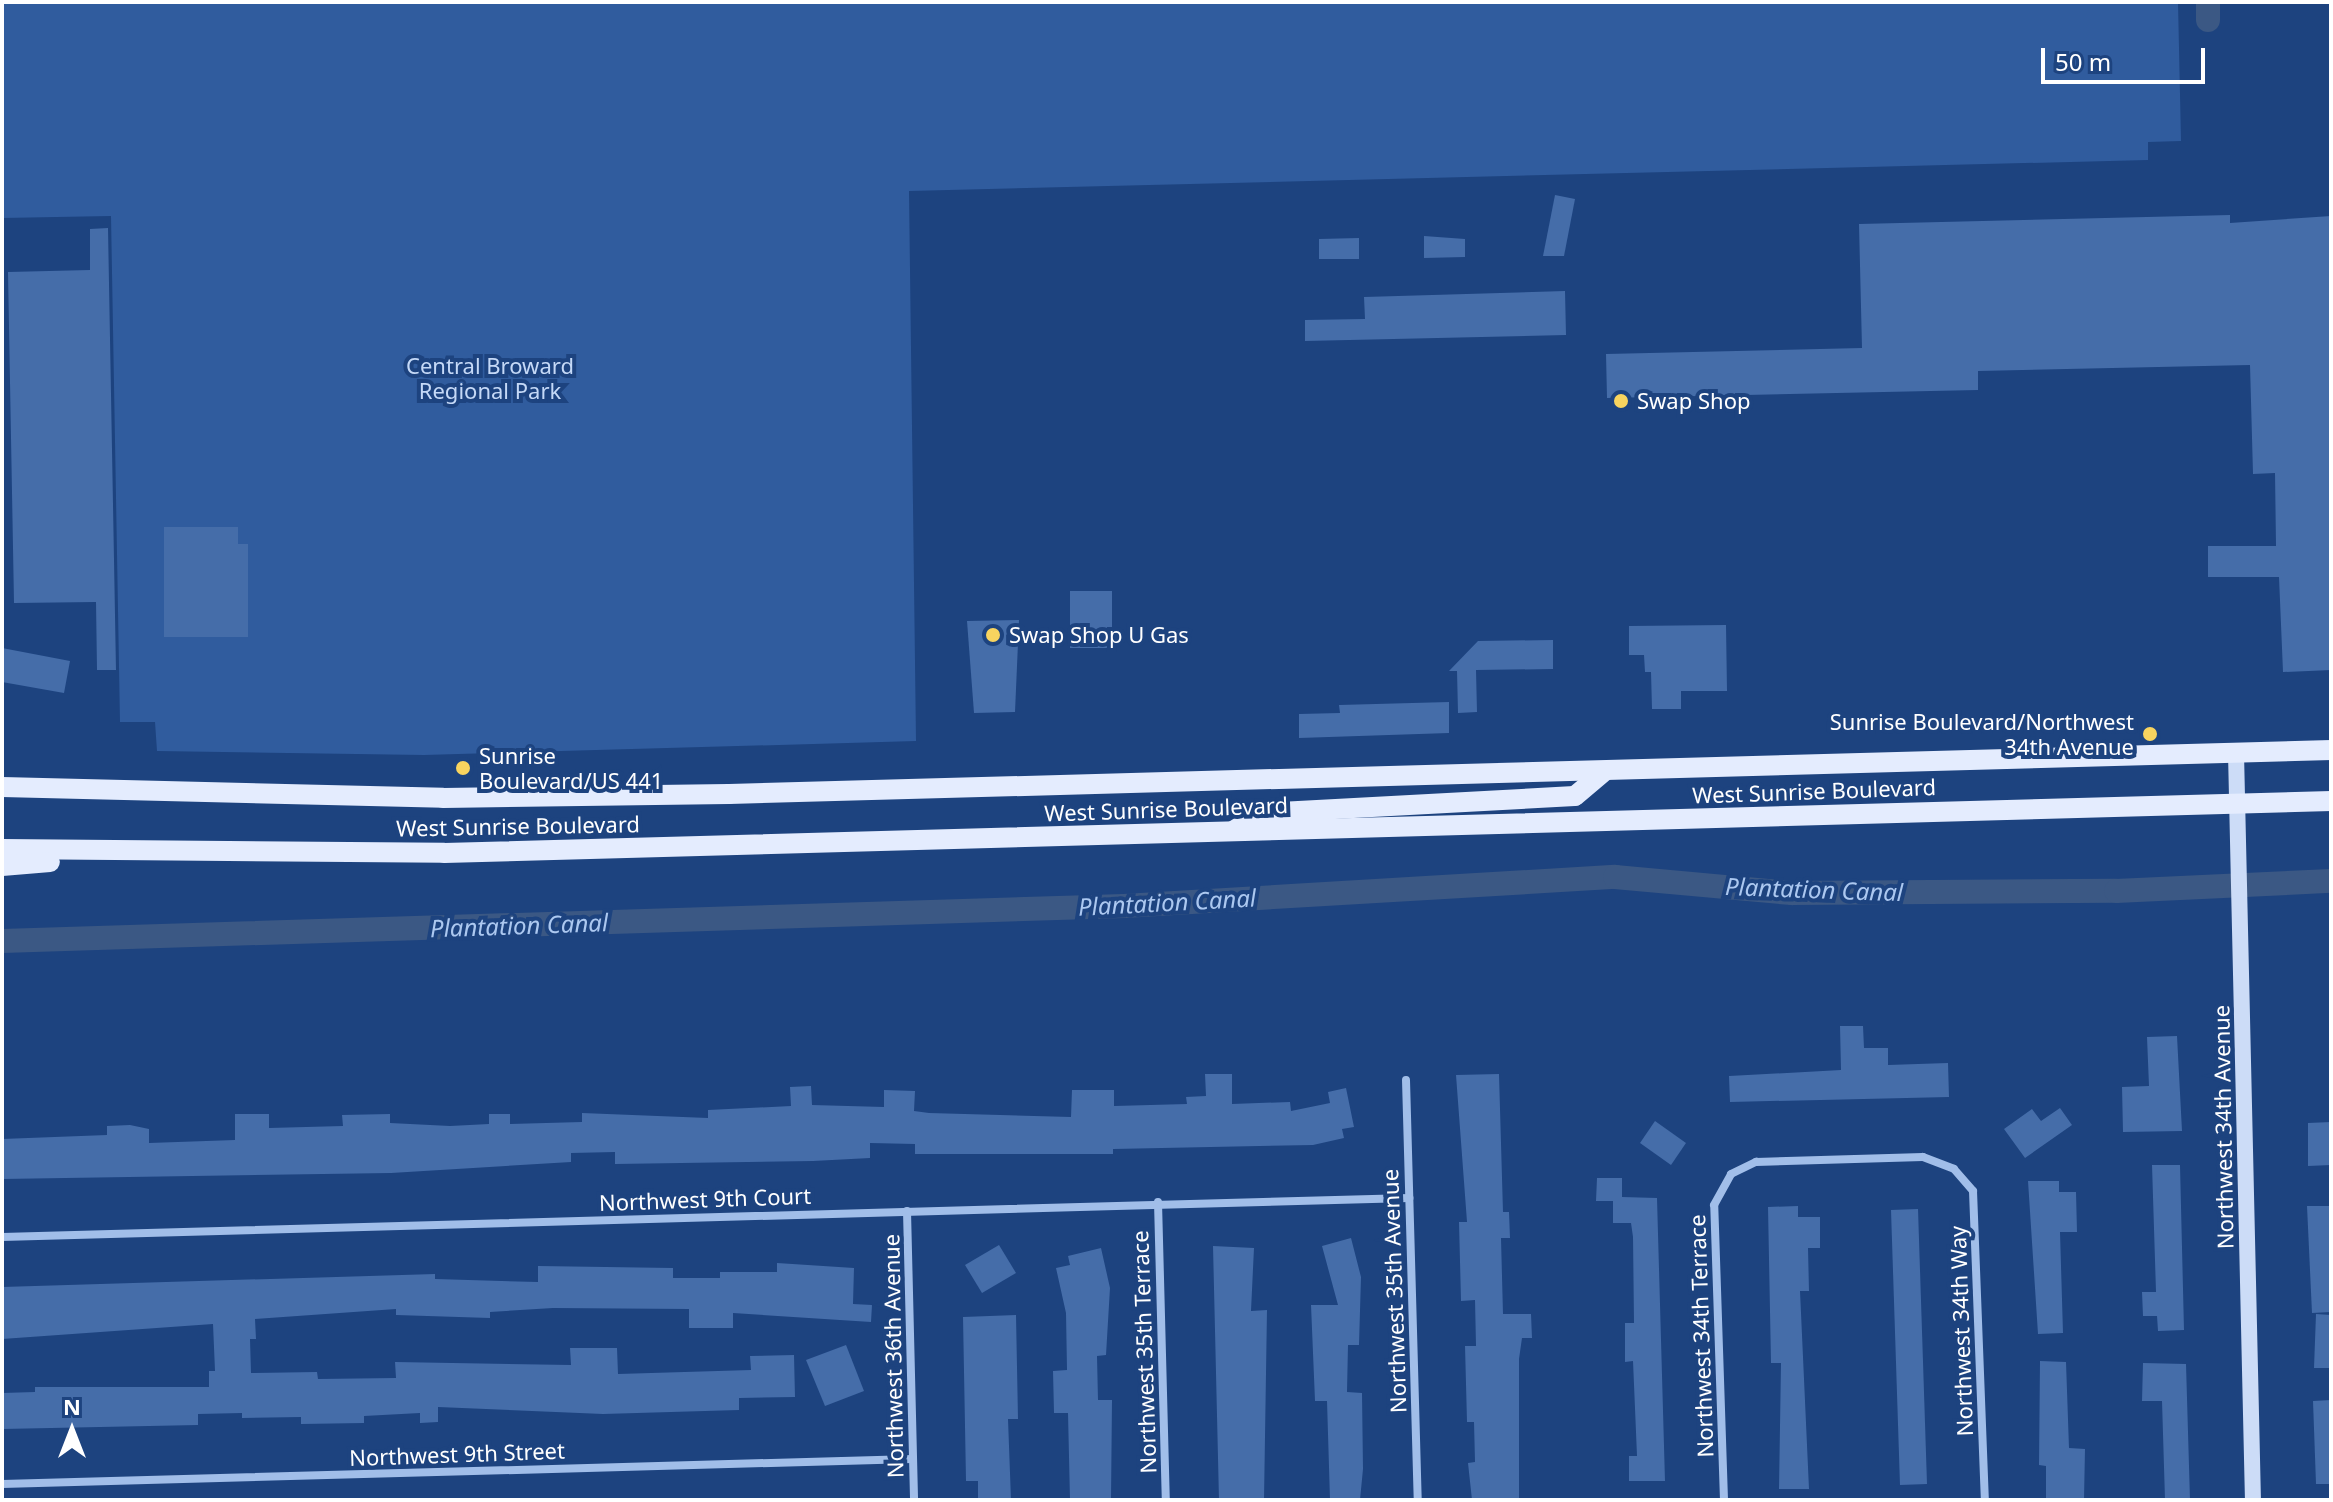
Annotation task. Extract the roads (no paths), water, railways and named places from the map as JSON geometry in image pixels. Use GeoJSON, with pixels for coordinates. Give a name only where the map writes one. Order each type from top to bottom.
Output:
{"type":"FeatureCollection","features":[{"type":"Feature","properties":{"kind":"main road","name":"West Sunrise Boulevard"},"geometry":{"type":"LineString","coordinates":[[2,787],[443,798],[1605,771],[2331,750]]}},
{"type":"Feature","properties":{"kind":"main road"},"geometry":{"type":"LineString","coordinates":[[1233,831],[1262,813],[1575,796],[1605,771]]}},
{"type":"Feature","properties":{"kind":"main road"},"geometry":{"type":"LineString","coordinates":[[2,774],[98,790]]}},
{"type":"Feature","properties":{"kind":"main road","name":"West Sunrise Boulevard"},"geometry":{"type":"LineString","coordinates":[[2,849],[134,855],[1233,831],[2331,801]]}},
{"type":"Feature","properties":{"kind":"main road"},"geometry":{"type":"LineString","coordinates":[[2,866],[134,855]]}},
{"type":"Feature","properties":{"kind":"street","name":"Northwest 34th Avenue"},"geometry":{"type":"LineString","coordinates":[[2236,753],[2253,1500]]}},
{"type":"Feature","properties":{"kind":"street","name":"Northwest 35th Avenue"},"geometry":{"type":"LineString","coordinates":[[1406,1080],[1418,1500]]}},
{"type":"Feature","properties":{"kind":"street","name":"Northwest 34th Way"},"geometry":{"type":"LineString","coordinates":[[1731,1174],[1756,1162],[1923,1157],[1954,1169],[1973,1191],[1985,1500]]}},
{"type":"Feature","properties":{"kind":"street","name":"Northwest 34th Terrace"},"geometry":{"type":"LineString","coordinates":[[1724,1500],[1714,1205],[1731,1174]]}},
{"type":"Feature","properties":{"kind":"street","name":"Northwest 9th Court"},"geometry":{"type":"LineString","coordinates":[[2,1237],[1158,1202],[1409,1198]]}},
{"type":"Feature","properties":{"kind":"street","name":"Northwest 35th Terrace"},"geometry":{"type":"LineString","coordinates":[[1158,1202],[1166,1500]]}},
{"type":"Feature","properties":{"kind":"street","name":"Northwest 36th Avenue"},"geometry":{"type":"LineString","coordinates":[[907,1211],[914,1500]]}},
{"type":"Feature","properties":{"kind":"street","name":"Northwest 9th Street"},"geometry":{"type":"LineString","coordinates":[[2,1484],[913,1459]]}},
{"type":"Feature","properties":{"kind":"waterway"},"geometry":{"type":"LineString","coordinates":[[2208,2],[2208,20]]}},
{"type":"Feature","properties":{"kind":"waterway","name":"Plantation Canal"},"geometry":{"type":"LineString","coordinates":[[2,941],[1124,906],[1615,877],[1792,893],[2116,891],[2331,881]]}},
{"type":"Feature","properties":{"kind":"place","name":"Swap Shop"},"geometry":{"type":"Point","coordinates":[1621,401]}},
{"type":"Feature","properties":{"kind":"place","name":"Swap Shop U Gas"},"geometry":{"type":"Point","coordinates":[993,635]}},
{"type":"Feature","properties":{"kind":"place","name":"Sunrise Boulevard/Northwest 34th Avenue"},"geometry":{"type":"Point","coordinates":[2150,734]}},
{"type":"Feature","properties":{"kind":"place","name":"Sunrise Boulevard/US 441"},"geometry":{"type":"Point","coordinates":[463,768]}},
{"type":"Feature","properties":{"kind":"park label","name":"Central Broward Regional Park"},"geometry":{"type":"Point","coordinates":[490,378]}}]}
